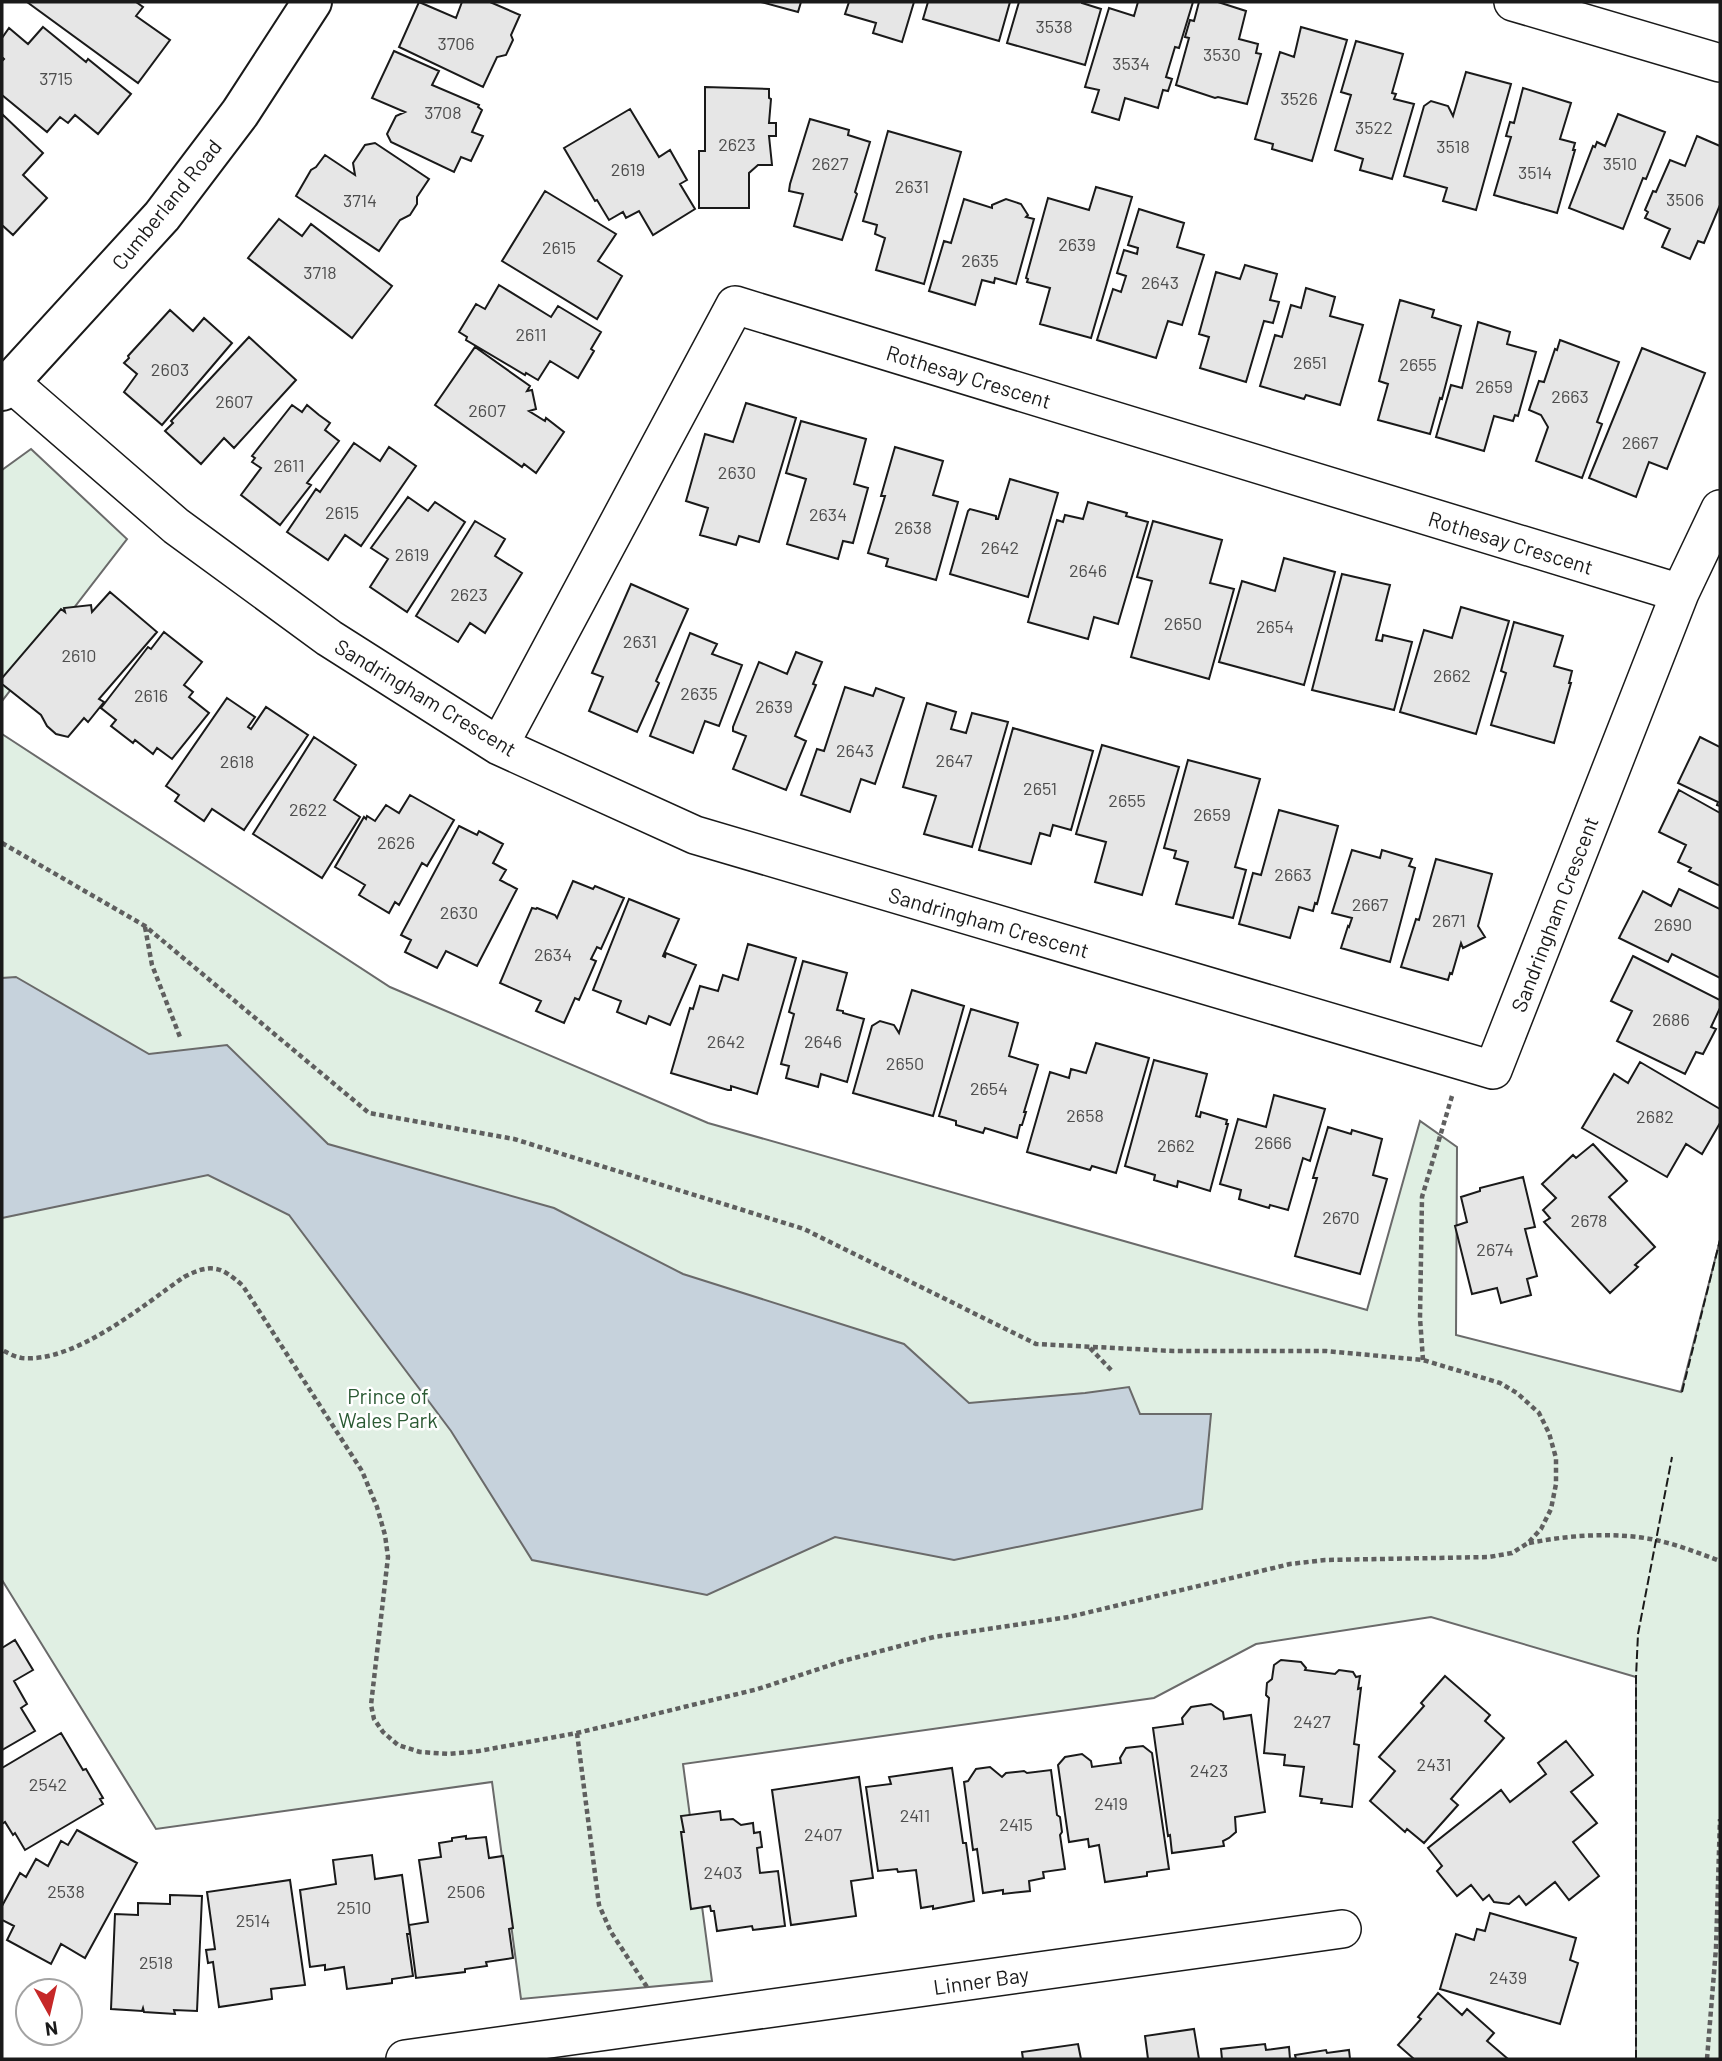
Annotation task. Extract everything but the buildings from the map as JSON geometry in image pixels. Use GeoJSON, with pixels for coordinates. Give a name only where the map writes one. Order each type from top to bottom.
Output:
{"type":"FeatureCollection","features":[{"type":"Feature","properties":{"kind":"street","name":"Cumberland Road"},"geometry":{"type":"LineString","coordinates":[[6,387],[162,216],[240,113],[312,2]]}},
{"type":"Feature","properties":{"kind":"street"},"geometry":{"type":"LineString","coordinates":[[1513,2],[1720,63]]}},
{"type":"Feature","properties":{"kind":"street","name":"Rothesay Crescent"},"geometry":{"type":"LineString","coordinates":[[499,746],[735,305],[1681,593]]}},
{"type":"Feature","properties":{"kind":"street","name":"Sandringham Crescent"},"geometry":{"type":"LineString","coordinates":[[6,387],[176,526],[329,638],[499,746],[695,835],[1493,1070],[1681,593],[1720,509]]}},
{"type":"Feature","properties":{"kind":"street","name":"Linner Bay"},"geometry":{"type":"LineString","coordinates":[[405,2059],[623,2045],[1342,1928]]}},
{"type":"Feature","properties":{"kind":"path"},"geometry":{"type":"LineString","coordinates":[[2,843],[145,926],[369,1113],[514,1139],[804,1229],[1036,1344],[1173,1351],[1326,1351],[1423,1360],[1500,1382],[1517,1392],[1539,1413],[1549,1433],[1556,1458],[1556,1485],[1551,1509],[1541,1529],[1528,1543],[1511,1553],[1489,1557],[1325,1559],[1290,1564],[1069,1617],[934,1637],[843,1661],[758,1689],[577,1733],[480,1751],[449,1754],[419,1752],[398,1745],[383,1732],[374,1719],[371,1704],[388,1558],[377,1507],[362,1471],[243,1286],[230,1274],[216,1267],[200,1269],[184,1276],[94,1339],[65,1352],[41,1358],[20,1358],[2,1350]]}},
{"type":"Feature","properties":{"kind":"path"},"geometry":{"type":"LineString","coordinates":[[145,926],[152,965],[180,1037]]}},
{"type":"Feature","properties":{"kind":"path"},"geometry":{"type":"LineString","coordinates":[[1423,1360],[1420,1318],[1422,1196],[1462,1062]]}},
{"type":"Feature","properties":{"kind":"path"},"geometry":{"type":"LineString","coordinates":[[1089,1347],[1113,1372]]}},
{"type":"Feature","properties":{"kind":"path"},"geometry":{"type":"LineString","coordinates":[[1528,1543],[1569,1535],[1638,1537],[1683,1547],[1720,1561]]}},
{"type":"Feature","properties":{"kind":"path"},"geometry":{"type":"LineString","coordinates":[[577,1733],[599,1905],[611,1932],[649,1990],[623,2045]]}},
{"type":"Feature","properties":{"kind":"path"},"geometry":{"type":"LineString","coordinates":[[1707,2059],[1716,1948],[1720,1819]]}},
{"type":"Feature","properties":{"kind":"green space"},"geometry":{"type":"Polygon","coordinates":[[[31,449],[127,539],[2,701],[2,470],[31,449]]]}},
{"type":"Feature","properties":{"kind":"green space","name":"Prince of Wales Park"},"geometry":{"type":"Polygon","coordinates":[[[2,734],[390,987],[708,1123],[1367,1310],[1420,1121],[1457,1147],[1456,1335],[1681,1392],[1720,1240],[1720,2059],[1636,2059],[1636,1677],[1431,1617],[1256,1644],[1154,1698],[683,1764],[712,1981],[521,1999],[492,1782],[156,1829],[2,1580],[2,734]]]}},
{"type":"Feature","properties":{"kind":"shaded area"},"geometry":{"type":"Polygon","coordinates":[[[16,977],[149,1054],[227,1045],[328,1144],[554,1208],[683,1274],[904,1344],[969,1403],[1129,1387],[1140,1414],[1211,1414],[1202,1509],[954,1560],[835,1537],[707,1595],[532,1560],[451,1431],[289,1215],[208,1175],[2,1218],[2,978],[16,977]]]}},
{"type":"Feature","properties":{"kind":"fence"},"geometry":{"type":"LineString","coordinates":[[1682,1392],[1720,1240]]}},
{"type":"Feature","properties":{"kind":"fence"},"geometry":{"type":"LineString","coordinates":[[1636,2059],[1638,1634],[1672,1457]]}}]}
